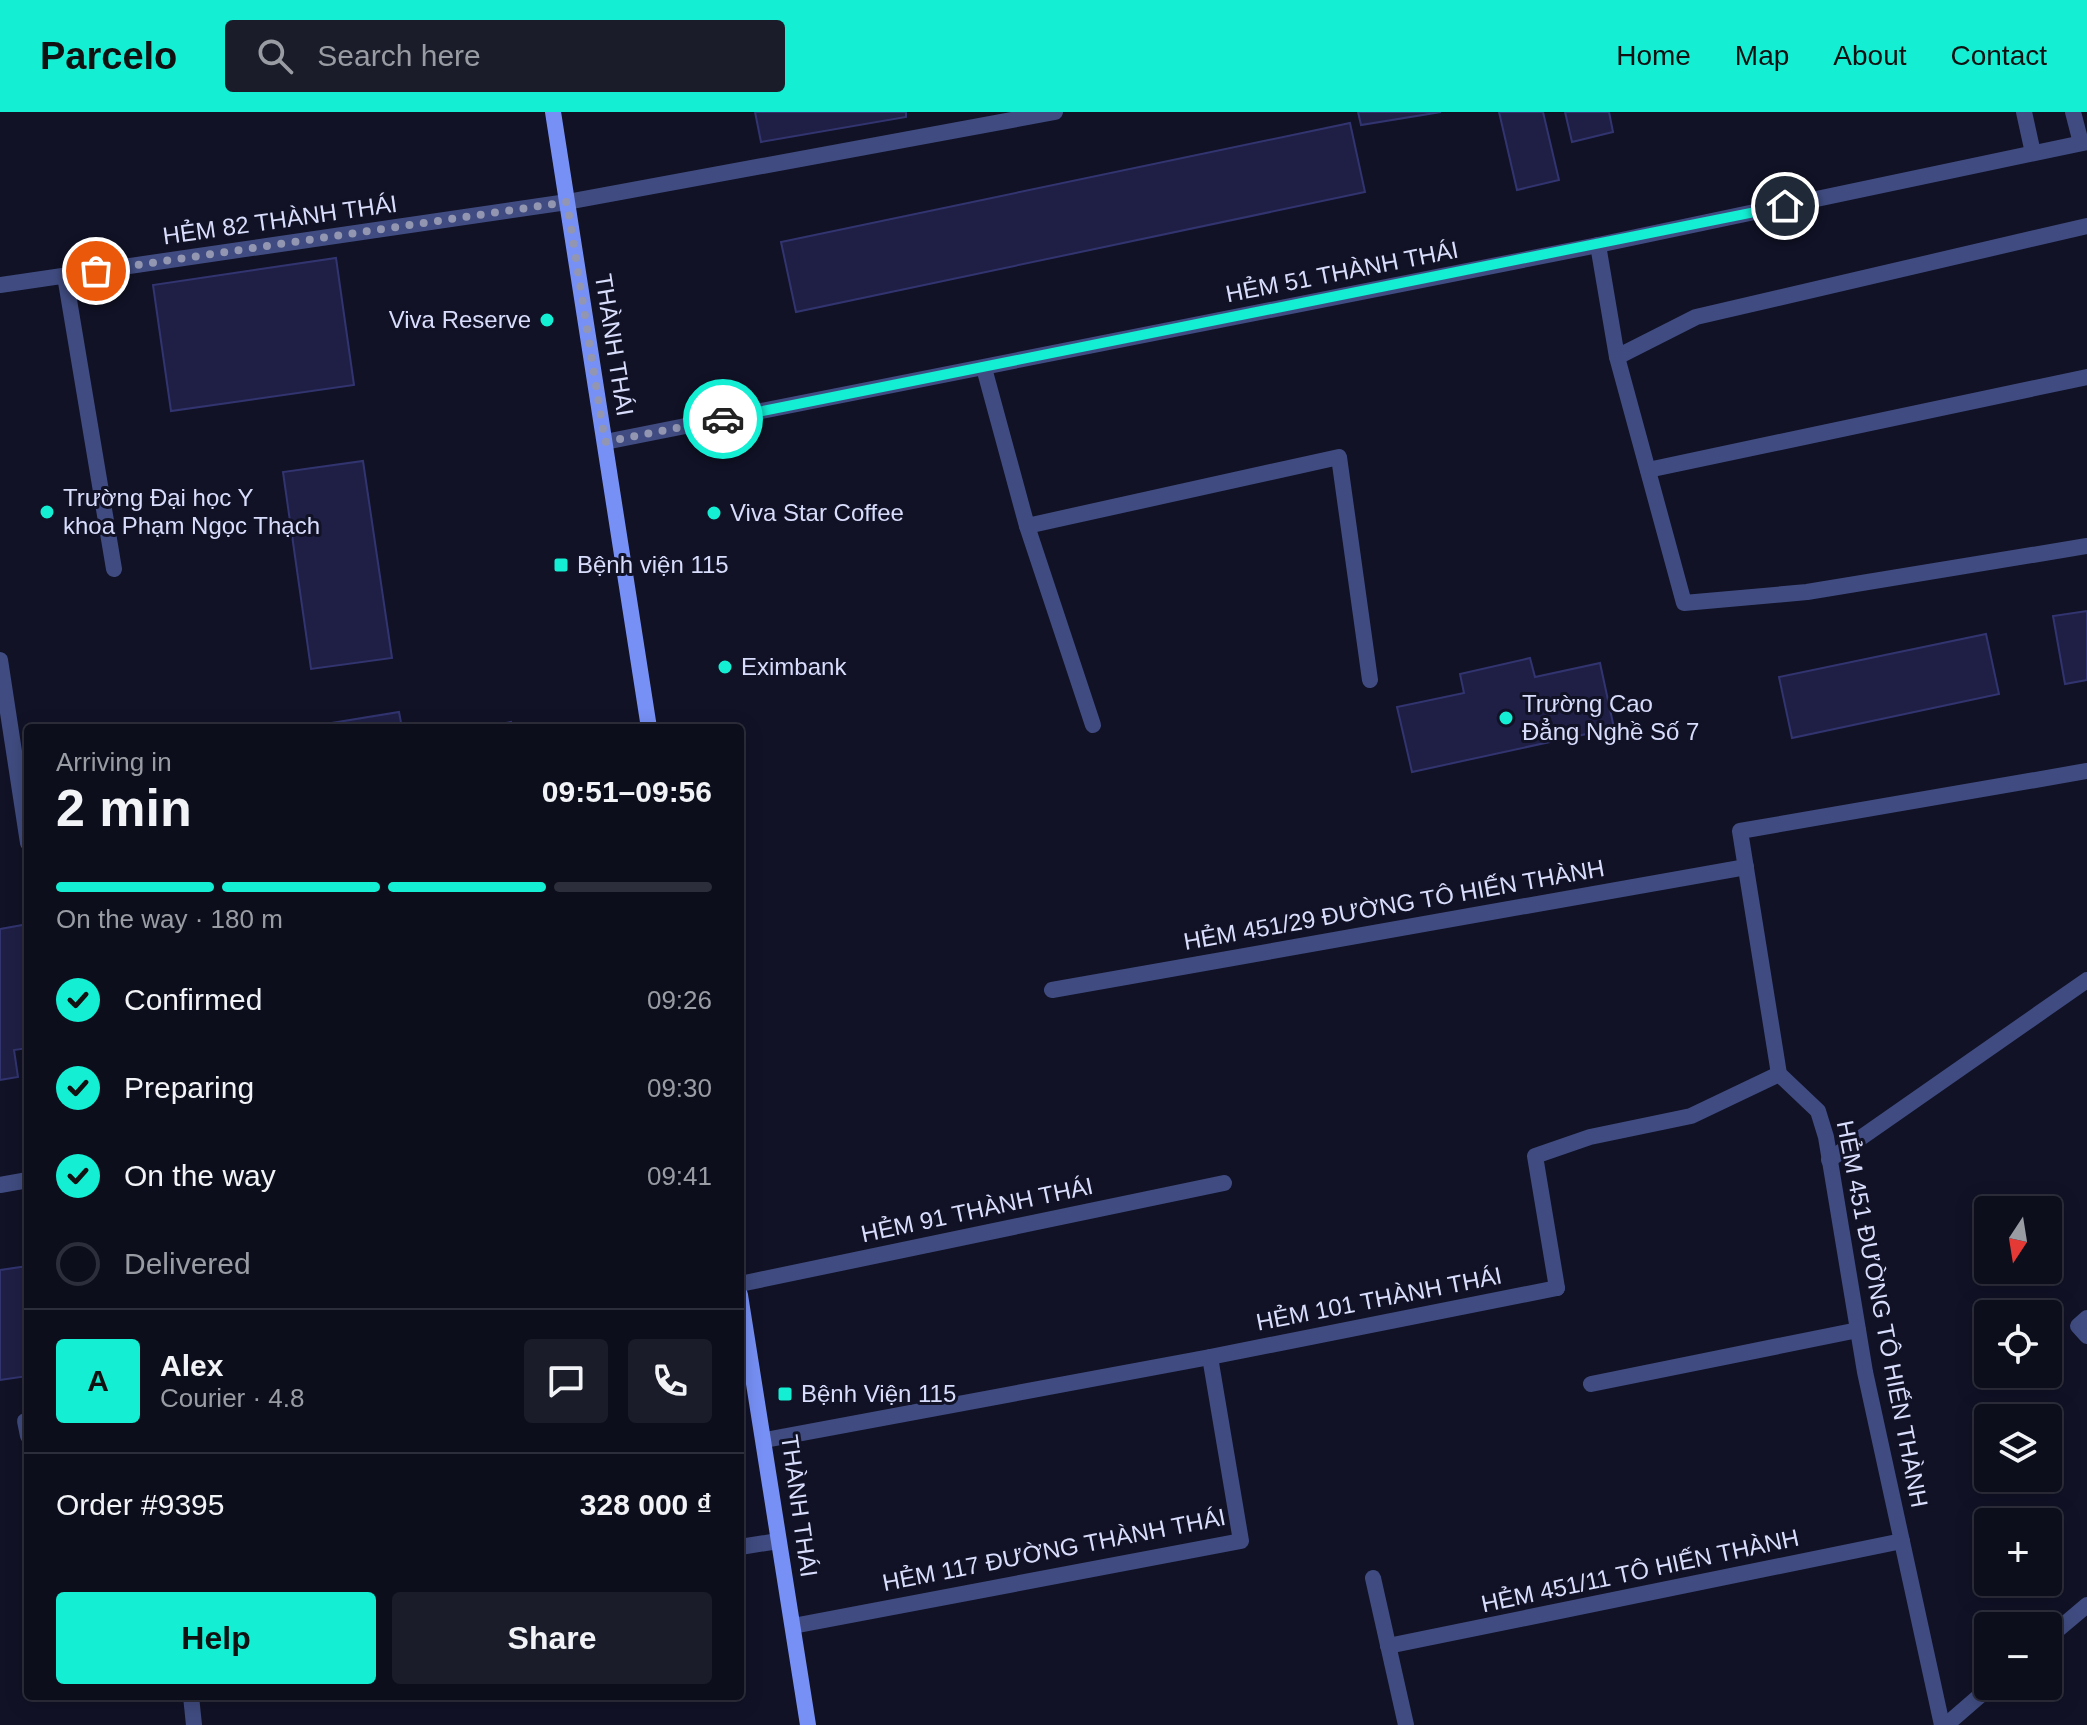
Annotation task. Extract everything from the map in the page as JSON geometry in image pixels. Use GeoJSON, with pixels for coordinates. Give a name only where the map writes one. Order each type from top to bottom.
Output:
{"type":"FeatureCollection","features":[{"type":"Feature","properties":{"kind":"main road","name":"THÀNH THÁI"},"geometry":{"type":"LineString","coordinates":[[553,112],[648,724]]}},
{"type":"Feature","properties":{"kind":"main road","name":"THÀNH THÁI"},"geometry":{"type":"LineString","coordinates":[[744,1326],[765,1440],[808,1725]]}},
{"type":"Feature","properties":{"kind":"street","name":"HẺM 82 THÀNH THÁI"},"geometry":{"type":"LineString","coordinates":[[0,285],[567,202],[1055,112]]}},
{"type":"Feature","properties":{"kind":"street"},"geometry":{"type":"LineString","coordinates":[[2024,112],[2033,153]]}},
{"type":"Feature","properties":{"kind":"street"},"geometry":{"type":"LineString","coordinates":[[2073,112],[2084,142]]}},
{"type":"Feature","properties":{"kind":"street","name":"HẺM 51 THÀNH THÁI"},"geometry":{"type":"LineString","coordinates":[[605,442],[1598,245],[2084,142]]}},
{"type":"Feature","properties":{"kind":"street"},"geometry":{"type":"LineString","coordinates":[[1617,357],[1696,317],[2087,226]]}},
{"type":"Feature","properties":{"kind":"street"},"geometry":{"type":"LineString","coordinates":[[1598,245],[1617,357],[1684,603],[1807,592],[2087,546]]}},
{"type":"Feature","properties":{"kind":"street"},"geometry":{"type":"LineString","coordinates":[[65,276],[114,569]]}},
{"type":"Feature","properties":{"kind":"street"},"geometry":{"type":"LineString","coordinates":[[984,368],[1027,526],[1093,725]]}},
{"type":"Feature","properties":{"kind":"street"},"geometry":{"type":"LineString","coordinates":[[1648,470],[2087,377]]}},
{"type":"Feature","properties":{"kind":"street"},"geometry":{"type":"LineString","coordinates":[[1027,526],[1339,457],[1370,680]]}},
{"type":"Feature","properties":{"kind":"street"},"geometry":{"type":"LineString","coordinates":[[0,660],[24,817]]}},
{"type":"Feature","properties":{"kind":"street"},"geometry":{"type":"LineString","coordinates":[[1779,1074],[1740,831],[2087,771]]}},
{"type":"Feature","properties":{"kind":"street","name":"HẺM 451/29 ĐƯỜNG TÔ HIẾN THÀNH"},"geometry":{"type":"LineString","coordinates":[[1052,990],[1746,867]]}},
{"type":"Feature","properties":{"kind":"street"},"geometry":{"type":"LineString","coordinates":[[1829,1160],[2087,980]]}},
{"type":"Feature","properties":{"kind":"street","name":"HẺM 451 ĐƯỜNG TÔ HIẾN THÀNH"},"geometry":{"type":"LineString","coordinates":[[1779,1074],[1818,1111],[1858,1330],[1944,1725]]}},
{"type":"Feature","properties":{"kind":"street","name":"HẺM 101 THÀNH THÁI"},"geometry":{"type":"LineString","coordinates":[[765,1440],[1557,1288],[1535,1156],[1590,1137],[1691,1116],[1779,1074]]}},
{"type":"Feature","properties":{"kind":"street"},"geometry":{"type":"LineString","coordinates":[[0,1185],[24,1181]]}},
{"type":"Feature","properties":{"kind":"street","name":"HẺM 91 THÀNH THÁI"},"geometry":{"type":"LineString","coordinates":[[744,1283],[1224,1183]]}},
{"type":"Feature","properties":{"kind":"street"},"geometry":{"type":"LineString","coordinates":[[2087,1318],[2078,1326],[2087,1336]]}},
{"type":"Feature","properties":{"kind":"street"},"geometry":{"type":"LineString","coordinates":[[1591,1384],[1858,1330]]}},
{"type":"Feature","properties":{"kind":"street","name":"HẺM 117 ĐƯỜNG THÀNH THÁI"},"geometry":{"type":"LineString","coordinates":[[793,1626],[1241,1541],[1210,1357]]}},
{"type":"Feature","properties":{"kind":"street"},"geometry":{"type":"LineString","coordinates":[[744,1546],[778,1541]]}},
{"type":"Feature","properties":{"kind":"street","name":"HẺM 451/11 TÔ HIẾN THÀNH"},"geometry":{"type":"LineString","coordinates":[[1388,1646],[1902,1541]]}},
{"type":"Feature","properties":{"kind":"street"},"geometry":{"type":"LineString","coordinates":[[1373,1578],[1406,1725]]}},
{"type":"Feature","properties":{"kind":"street"},"geometry":{"type":"LineString","coordinates":[[2062,1626],[2087,1605]]}},
{"type":"Feature","properties":{"kind":"street"},"geometry":{"type":"LineString","coordinates":[[191,1700],[194,1725]]}},
{"type":"Feature","properties":{"kind":"street"},"geometry":{"type":"LineString","coordinates":[[1944,1725],[1974,1700]]}},
{"type":"Feature","properties":{"kind":"building"},"geometry":{"type":"Polygon","coordinates":[[[755,112],[906,112],[906,117],[761,142],[755,112]]]}},
{"type":"Feature","properties":{"kind":"building"},"geometry":{"type":"Polygon","coordinates":[[[1358,112],[1441,112],[1361,125],[1358,112]]]}},
{"type":"Feature","properties":{"kind":"building"},"geometry":{"type":"Polygon","coordinates":[[[1499,112],[1543,112],[1559,180],[1517,190],[1499,112]]]}},
{"type":"Feature","properties":{"kind":"building"},"geometry":{"type":"Polygon","coordinates":[[[1565,112],[1609,112],[1613,132],[1572,142],[1565,112]]]}},
{"type":"Feature","properties":{"kind":"building"},"geometry":{"type":"Polygon","coordinates":[[[1350,123],[1365,192],[796,312],[781,242],[1350,123]]]}},
{"type":"Feature","properties":{"kind":"building"},"geometry":{"type":"Polygon","coordinates":[[[336,258],[354,385],[171,411],[153,285],[336,258]]]}},
{"type":"Feature","properties":{"kind":"building"},"geometry":{"type":"Polygon","coordinates":[[[363,461],[392,658],[311,669],[283,472],[363,461]]]}},
{"type":"Feature","properties":{"kind":"building"},"geometry":{"type":"Polygon","coordinates":[[[2087,611],[2087,680],[2065,684],[2053,616],[2087,611]]]}},
{"type":"Feature","properties":{"kind":"building"},"geometry":{"type":"Polygon","coordinates":[[[1986,634],[1999,694],[1792,738],[1779,677],[1986,634]]]}},
{"type":"Feature","properties":{"kind":"building","name":"Trường Cao Đẳng Nghề Số 7"},"geometry":{"type":"Polygon","coordinates":[[[1530,658],[1535,677],[1600,663],[1614,728],[1412,772],[1397,707],[1464,693],[1460,674],[1530,658]]]}},
{"type":"Feature","properties":{"kind":"building"},"geometry":{"type":"Polygon","coordinates":[[[399,712],[401,724],[326,724],[399,712]]]}},
{"type":"Feature","properties":{"kind":"building"},"geometry":{"type":"Polygon","coordinates":[[[24,925],[24,1049],[14,1050],[18,1077],[0,1080],[0,929],[24,925]]]}},
{"type":"Feature","properties":{"kind":"building"},"geometry":{"type":"Polygon","coordinates":[[[24,1267],[24,1377],[0,1380],[0,1270],[24,1267]]]}},
{"type":"Feature","properties":{"kind":"way so far"},"geometry":{"type":"LineString","coordinates":[[96,271],[567,202],[605,442],[723,419]]}},
{"type":"Feature","properties":{"kind":"place","name":"Viva Reserve"},"geometry":{"type":"Point","coordinates":[547,320]}},
{"type":"Feature","properties":{"kind":"place","name":"Trường Đại học Y khoa Phạm Ngọc Thạch"},"geometry":{"type":"Point","coordinates":[47,512]}},
{"type":"Feature","properties":{"kind":"place","name":"Viva Star Coffee"},"geometry":{"type":"Point","coordinates":[714,513]}},
{"type":"Feature","properties":{"kind":"place","name":"Bệnh viện 115"},"geometry":{"type":"Point","coordinates":[561,565]}},
{"type":"Feature","properties":{"kind":"place","name":"Eximbank"},"geometry":{"type":"Point","coordinates":[725,667]}},
{"type":"Feature","properties":{"kind":"place","name":"Trường Cao Đẳng Nghề Số 7"},"geometry":{"type":"Point","coordinates":[1506,718]}},
{"type":"Feature","properties":{"kind":"place","name":"Bệnh Viện 115"},"geometry":{"type":"Point","coordinates":[785,1394]}},
{"type":"Feature","properties":{"kind":"route"},"geometry":{"type":"LineString","coordinates":[[723,419],[1785,206]]}}]}
